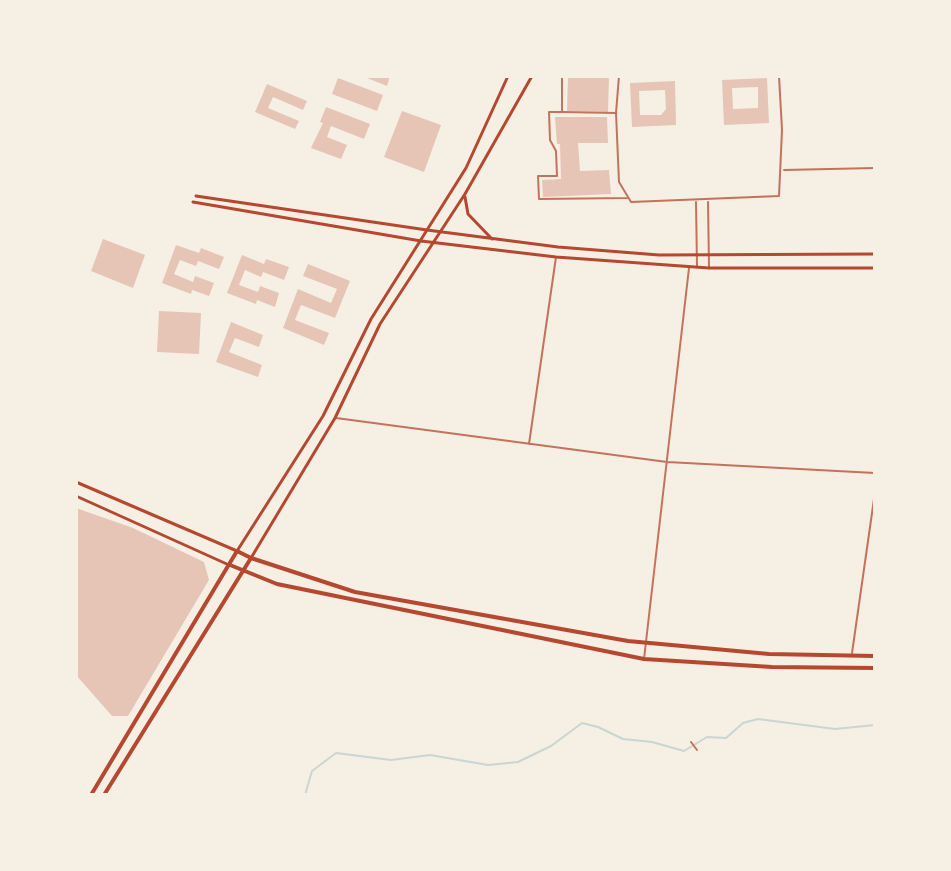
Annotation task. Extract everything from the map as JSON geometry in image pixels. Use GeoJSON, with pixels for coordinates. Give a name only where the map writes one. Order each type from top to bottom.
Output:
{"type":"FeatureCollection","features":[{"type":"Feature","properties":{"kind":"main road"},"geometry":{"type":"LineString","coordinates":[[91,795],[237,551],[323,416],[371,319],[466,168],[508,76]]}},
{"type":"Feature","properties":{"kind":"main road"},"geometry":{"type":"LineString","coordinates":[[104,795],[244,572],[335,418],[380,324],[465,194],[532,76]]}},
{"type":"Feature","properties":{"kind":"main road"},"geometry":{"type":"LineString","coordinates":[[465,194],[468,214],[492,239]]}},
{"type":"Feature","properties":{"kind":"main road"},"geometry":{"type":"LineString","coordinates":[[196,196],[492,239],[659,255],[875,254]]}},
{"type":"Feature","properties":{"kind":"main road"},"geometry":{"type":"LineString","coordinates":[[193,202],[421,241],[556,257],[709,268],[875,268]]}},
{"type":"Feature","properties":{"kind":"main road"},"geometry":{"type":"LineString","coordinates":[[76,482],[251,558],[355,592],[646,643],[769,654],[875,656]]}},
{"type":"Feature","properties":{"kind":"main road"},"geometry":{"type":"LineString","coordinates":[[76,496],[277,584],[644,659],[772,667],[875,668]]}},
{"type":"Feature","properties":{"kind":"street"},"geometry":{"type":"LineString","coordinates":[[562,76],[562,112]]}},
{"type":"Feature","properties":{"kind":"street"},"geometry":{"type":"LineString","coordinates":[[616,77],[619,182],[631,202],[776,198],[782,191],[779,76]]}},
{"type":"Feature","properties":{"kind":"street"},"geometry":{"type":"LineString","coordinates":[[616,113],[549,112],[550,140],[556,151],[557,176],[538,176],[539,199],[628,198]]}},
{"type":"Feature","properties":{"kind":"street"},"geometry":{"type":"LineString","coordinates":[[782,170],[875,168]]}},
{"type":"Feature","properties":{"kind":"street"},"geometry":{"type":"LineString","coordinates":[[708,200],[709,268]]}},
{"type":"Feature","properties":{"kind":"street"},"geometry":{"type":"LineString","coordinates":[[696,201],[697,267]]}},
{"type":"Feature","properties":{"kind":"street"},"geometry":{"type":"LineString","coordinates":[[529,445],[556,257]]}},
{"type":"Feature","properties":{"kind":"street"},"geometry":{"type":"LineString","coordinates":[[644,659],[689,267]]}},
{"type":"Feature","properties":{"kind":"street"},"geometry":{"type":"LineString","coordinates":[[335,418],[667,462],[875,473]]}},
{"type":"Feature","properties":{"kind":"street"},"geometry":{"type":"LineString","coordinates":[[852,655],[875,492]]}},
{"type":"Feature","properties":{"kind":"street"},"geometry":{"type":"LineString","coordinates":[[691,742],[697,750]]}},
{"type":"Feature","properties":{"kind":"building"},"geometry":{"type":"Polygon","coordinates":[[[362,76],[390,76],[387,86],[362,76]]]}},
{"type":"Feature","properties":{"kind":"building"},"geometry":{"type":"Polygon","coordinates":[[[568,76],[609,76],[608,112],[567,111],[568,76]]]}},
{"type":"Feature","properties":{"kind":"building"},"geometry":{"type":"Polygon","coordinates":[[[338,78],[383,95],[377,111],[332,94],[338,78]]]}},
{"type":"Feature","properties":{"kind":"building"},"geometry":{"type":"Polygon","coordinates":[[[767,78],[769,123],[724,125],[722,80],[767,78]],[[758,87],[732,88],[733,109],[758,108],[758,87]]]}},
{"type":"Feature","properties":{"kind":"building"},"geometry":{"type":"Polygon","coordinates":[[[675,81],[676,125],[632,127],[630,83],[675,81]],[[665,90],[639,91],[640,115],[661,115],[666,109],[665,90]]]}},
{"type":"Feature","properties":{"kind":"building"},"geometry":{"type":"Polygon","coordinates":[[[267,84],[307,101],[303,110],[273,97],[268,108],[299,121],[295,129],[255,112],[267,84]]]}},
{"type":"Feature","properties":{"kind":"building"},"geometry":{"type":"Polygon","coordinates":[[[326,107],[370,124],[364,139],[331,126],[327,137],[347,145],[341,159],[311,148],[323,123],[320,122],[326,107]]]}},
{"type":"Feature","properties":{"kind":"building"},"geometry":{"type":"Polygon","coordinates":[[[402,111],[441,125],[424,172],[384,157],[402,111]]]}},
{"type":"Feature","properties":{"kind":"building"},"geometry":{"type":"Polygon","coordinates":[[[555,117],[607,117],[608,143],[578,143],[580,171],[609,170],[611,194],[543,197],[542,180],[561,179],[555,117]]]}},
{"type":"Feature","properties":{"kind":"building"},"geometry":{"type":"Polygon","coordinates":[[[103,239],[145,255],[133,288],[91,271],[103,239]]]}},
{"type":"Feature","properties":{"kind":"building"},"geometry":{"type":"Polygon","coordinates":[[[176,245],[199,253],[201,248],[224,257],[219,269],[198,261],[196,266],[180,260],[174,274],[193,282],[195,276],[214,283],[209,296],[192,290],[191,294],[162,283],[176,245]]]}},
{"type":"Feature","properties":{"kind":"building"},"geometry":{"type":"Polygon","coordinates":[[[242,255],[264,264],[266,259],[289,267],[284,280],[263,272],[261,277],[245,270],[239,285],[258,292],[260,286],[279,293],[275,307],[257,300],[256,304],[227,293],[242,255]]]}},
{"type":"Feature","properties":{"kind":"building"},"geometry":{"type":"Polygon","coordinates":[[[308,264],[350,281],[335,318],[301,305],[295,320],[329,333],[324,345],[283,328],[298,289],[331,303],[337,289],[303,276],[308,264]]]}},
{"type":"Feature","properties":{"kind":"building"},"geometry":{"type":"Polygon","coordinates":[[[159,311],[201,313],[199,354],[157,352],[159,311]]]}},
{"type":"Feature","properties":{"kind":"building"},"geometry":{"type":"Polygon","coordinates":[[[231,322],[263,335],[259,347],[235,338],[229,352],[262,365],[258,377],[216,362],[231,322]]]}},
{"type":"Feature","properties":{"kind":"building"},"geometry":{"type":"Polygon","coordinates":[[[76,508],[133,528],[204,562],[209,580],[128,716],[112,716],[76,675],[76,508]]]}},
{"type":"Feature","properties":{"kind":"waterway"},"geometry":{"type":"LineString","coordinates":[[305,795],[312,771],[336,753],[391,760],[430,755],[488,765],[518,762],[551,746],[582,723],[623,739],[652,742],[684,751],[707,737],[726,738],[743,723],[758,719],[835,729],[875,725]]}}]}
